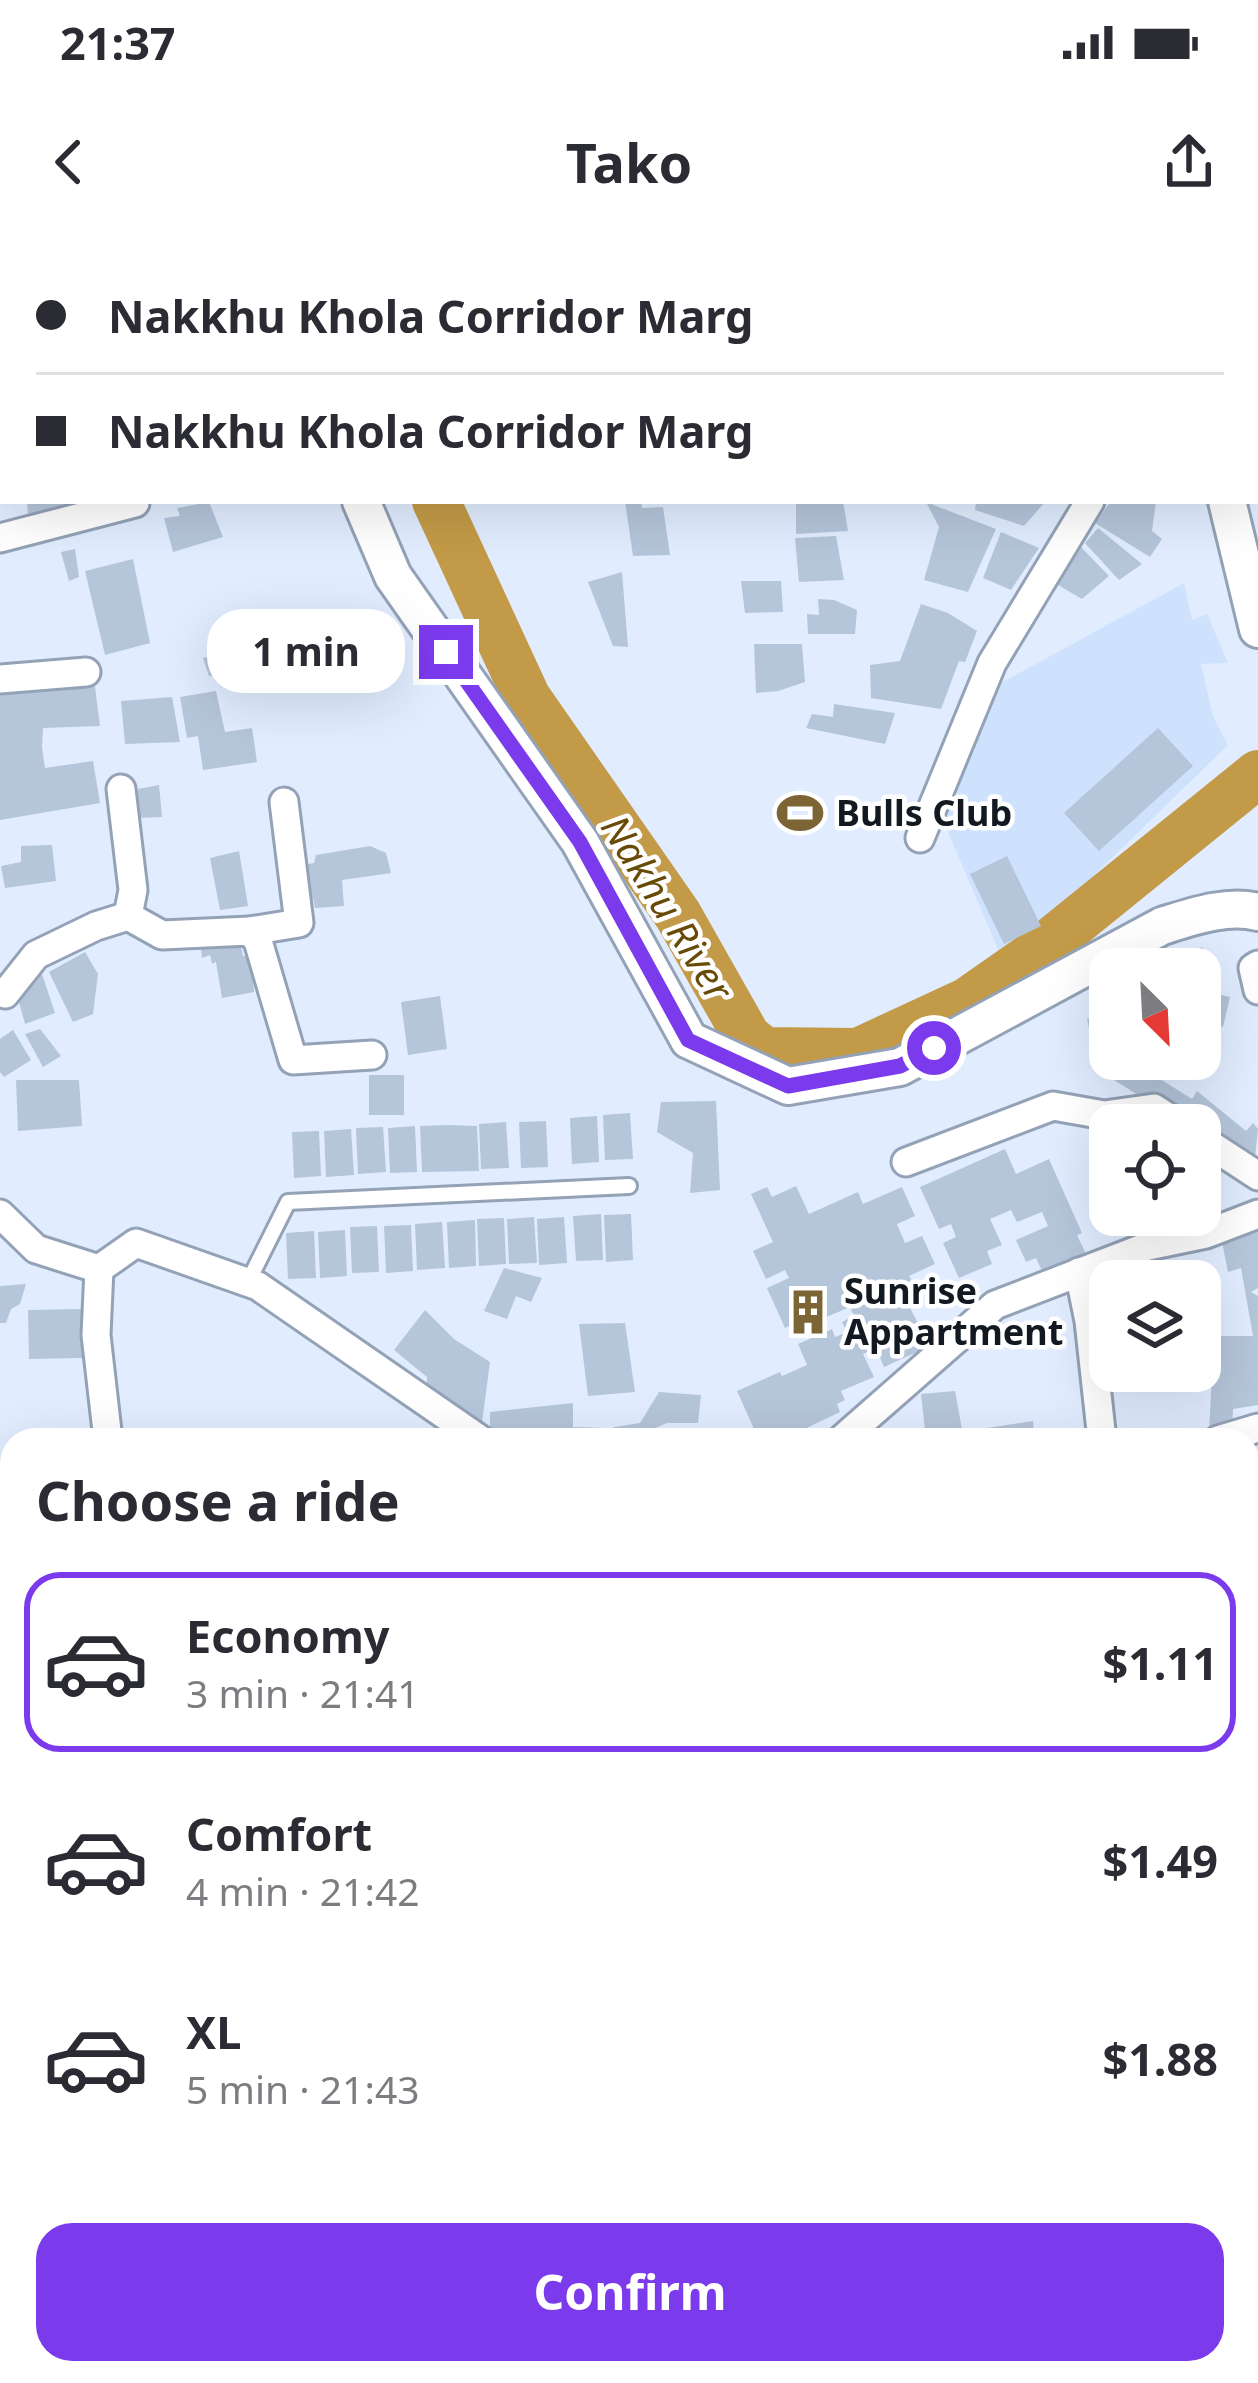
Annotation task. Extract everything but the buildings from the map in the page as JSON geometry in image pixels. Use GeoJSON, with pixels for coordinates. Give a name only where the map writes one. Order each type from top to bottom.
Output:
{"type":"FeatureCollection","features":[{"type":"Feature","properties":{"kind":"street"},"geometry":{"type":"LineString","coordinates":[[0,538],[131,504]]}},
{"type":"Feature","properties":{"kind":"street"},"geometry":{"type":"LineString","coordinates":[[362,504],[393,575],[580,842],[688,1040],[788,1086],[900,1066],[1162,926],[1204,914],[1258,912]]}},
{"type":"Feature","properties":{"kind":"street"},"geometry":{"type":"LineString","coordinates":[[920,838],[992,663],[1088,504]]}},
{"type":"Feature","properties":{"kind":"street"},"geometry":{"type":"LineString","coordinates":[[1228,504],[1258,629]]}},
{"type":"Feature","properties":{"kind":"street"},"geometry":{"type":"LineString","coordinates":[[0,679],[86,672]]}},
{"type":"Feature","properties":{"kind":"street"},"geometry":{"type":"LineString","coordinates":[[121,789],[133,890],[128,916]]}},
{"type":"Feature","properties":{"kind":"street"},"geometry":{"type":"LineString","coordinates":[[3,999],[36,955],[128,916],[162,935],[250,931],[299,923],[284,802]]}},
{"type":"Feature","properties":{"kind":"street"},"geometry":{"type":"LineString","coordinates":[[250,931],[259,941],[292,1060],[372,1055]]}},
{"type":"Feature","properties":{"kind":"street"},"geometry":{"type":"LineString","coordinates":[[0,965],[3,999]]}},
{"type":"Feature","properties":{"kind":"street"},"geometry":{"type":"LineString","coordinates":[[1258,965],[1253,968],[1258,989]]}},
{"type":"Feature","properties":{"kind":"street"},"geometry":{"type":"LineString","coordinates":[[906,1162],[1054,1106],[1089,1112]]}},
{"type":"Feature","properties":{"kind":"street"},"geometry":{"type":"LineString","coordinates":[[1221,1152],[1258,1176]]}},
{"type":"Feature","properties":{"kind":"street"},"geometry":{"type":"LineString","coordinates":[[0,1214],[37,1249],[99,1269]]}},
{"type":"Feature","properties":{"kind":"street"},"geometry":{"type":"LineString","coordinates":[[855,1428],[995,1305],[1148,1246],[1206,1234],[1258,1214]]}},
{"type":"Feature","properties":{"kind":"street"},"geometry":{"type":"LineString","coordinates":[[99,1269],[136,1243],[248,1282],[394,1377],[460,1428]]}},
{"type":"Feature","properties":{"kind":"street"},"geometry":{"type":"LineString","coordinates":[[99,1269],[96,1335],[107,1428]]}},
{"type":"Feature","properties":{"kind":"street"},"geometry":{"type":"LineString","coordinates":[[1079,1272],[1101,1428]]}},
{"type":"Feature","properties":{"kind":"lane"},"geometry":{"type":"LineString","coordinates":[[248,1282],[288,1202],[629,1186]]}},
{"type":"Feature","properties":{"kind":"shaded area"},"geometry":{"type":"Polygon","coordinates":[[[1184,583],[1192,620],[1207,614],[1228,663],[1201,664],[1213,716],[1228,745],[1004,963],[944,823],[999,684],[1184,583]]]}},
{"type":"Feature","properties":{"kind":"waterway","name":"Nakhu River"},"geometry":{"type":"LineString","coordinates":[[437,504],[527,698],[678,915],[747,1037],[764,1051],[858,1052],[968,1001],[1038,952],[1258,774]]}},
{"type":"Feature","properties":{"kind":"place","name":"Bulls Club"},"geometry":{"type":"Point","coordinates":[800,813]}},
{"type":"Feature","properties":{"kind":"place","name":"Sunrise Appartment"},"geometry":{"type":"Point","coordinates":[808,1312]}},
{"type":"Feature","properties":{"kind":"route"},"geometry":{"type":"LineString","coordinates":[[446,652],[580,842],[688,1040],[788,1086],[900,1066],[934,1048]]}}]}
